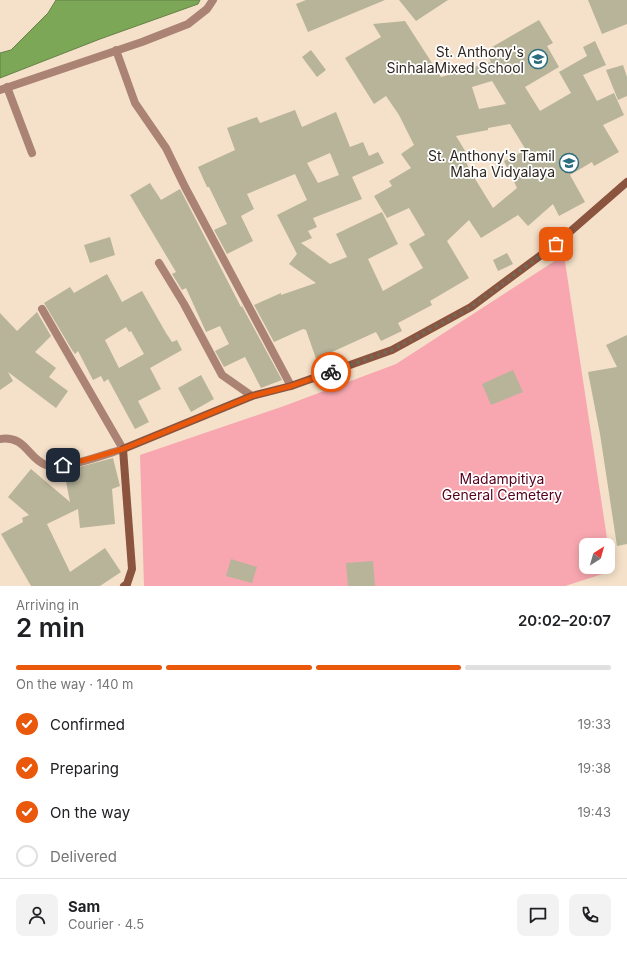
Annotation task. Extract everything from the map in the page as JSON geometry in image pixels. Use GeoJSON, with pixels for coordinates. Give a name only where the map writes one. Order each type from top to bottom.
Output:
{"type":"FeatureCollection","features":[{"type":"Feature","properties":{"kind":"street"},"geometry":{"type":"LineString","coordinates":[[32,153],[3,88],[142,42],[188,24],[207,9],[213,0]]}},
{"type":"Feature","properties":{"kind":"street"},"geometry":{"type":"LineString","coordinates":[[116,50],[135,103],[166,148],[188,193],[291,386]]}},
{"type":"Feature","properties":{"kind":"street"},"geometry":{"type":"LineString","coordinates":[[0,439],[7,438],[16,440],[44,465],[52,467],[85,460],[123,449],[252,396],[291,386],[392,350],[471,307],[556,244],[627,182]]}},
{"type":"Feature","properties":{"kind":"street"},"geometry":{"type":"LineString","coordinates":[[159,263],[184,304],[222,375],[252,396]]}},
{"type":"Feature","properties":{"kind":"street"},"geometry":{"type":"LineString","coordinates":[[42,309],[123,449],[132,569],[127,584],[124,586]]}},
{"type":"Feature","properties":{"kind":"green space","name":"Madampitiya General Cemetery"},"geometry":{"type":"Polygon","coordinates":[[[564,255],[607,538],[579,538],[579,574],[603,574],[565,586],[144,586],[140,455],[284,406],[396,364],[564,255]]]}},
{"type":"Feature","properties":{"kind":"shaded area"},"geometry":{"type":"Polygon","coordinates":[[[56,0],[200,0],[198,4],[100,39],[0,78],[0,53],[11,50],[48,13],[56,0]]]}},
{"type":"Feature","properties":{"kind":"building"},"geometry":{"type":"Polygon","coordinates":[[[306,0],[385,0],[308,32],[296,4],[306,0]]]}},
{"type":"Feature","properties":{"kind":"building"},"geometry":{"type":"Polygon","coordinates":[[[399,0],[448,0],[416,21],[399,0]]]}},
{"type":"Feature","properties":{"kind":"building"},"geometry":{"type":"Polygon","coordinates":[[[588,0],[627,0],[627,24],[602,34],[588,0]]]}},
{"type":"Feature","properties":{"kind":"building"},"geometry":{"type":"Polygon","coordinates":[[[539,20],[553,43],[547,46],[559,67],[525,87],[540,111],[571,93],[559,72],[587,56],[583,47],[595,41],[606,65],[583,75],[597,101],[614,93],[624,115],[603,125],[619,152],[594,166],[592,162],[570,175],[585,202],[559,216],[553,204],[528,226],[518,215],[481,238],[469,220],[447,241],[469,278],[430,301],[432,305],[398,323],[402,331],[381,341],[376,332],[332,352],[337,364],[320,370],[306,330],[303,329],[274,342],[254,305],[281,293],[281,295],[316,283],[289,264],[297,254],[277,215],[307,200],[295,174],[247,194],[254,209],[241,216],[253,241],[227,254],[214,230],[227,224],[198,167],[235,150],[227,128],[257,117],[260,123],[295,110],[302,127],[336,112],[350,147],[363,142],[369,156],[378,152],[384,163],[352,177],[362,199],[313,218],[317,227],[308,231],[312,238],[301,243],[330,264],[347,257],[336,234],[382,212],[398,244],[368,259],[383,291],[423,268],[409,244],[425,235],[409,208],[387,218],[374,196],[392,186],[389,181],[411,168],[401,154],[414,145],[399,115],[386,96],[374,104],[345,58],[381,37],[373,24],[405,21],[441,77],[491,62],[485,51],[539,20]],[[492,81],[472,87],[479,109],[506,104],[492,81]],[[510,124],[488,128],[488,130],[456,136],[467,154],[464,156],[469,169],[493,208],[517,188],[504,161],[526,150],[510,124]],[[330,153],[307,163],[318,183],[339,175],[330,153]]]}},
{"type":"Feature","properties":{"kind":"building"},"geometry":{"type":"Polygon","coordinates":[[[311,50],[326,70],[317,77],[302,57],[311,50]]]}},
{"type":"Feature","properties":{"kind":"building"},"geometry":{"type":"Polygon","coordinates":[[[623,65],[627,77],[627,96],[618,100],[606,70],[623,65]]]}},
{"type":"Feature","properties":{"kind":"building"},"geometry":{"type":"Polygon","coordinates":[[[150,183],[161,200],[180,189],[241,307],[242,306],[282,380],[261,388],[245,357],[224,367],[215,351],[229,344],[220,326],[206,332],[186,288],[182,290],[172,274],[176,272],[130,195],[150,183]]]}},
{"type":"Feature","properties":{"kind":"building"},"geometry":{"type":"Polygon","coordinates":[[[110,237],[115,255],[90,263],[84,245],[110,237]]]}},
{"type":"Feature","properties":{"kind":"building"},"geometry":{"type":"Polygon","coordinates":[[[507,253],[513,264],[498,271],[493,260],[507,253]]]}},
{"type":"Feature","properties":{"kind":"building"},"geometry":{"type":"Polygon","coordinates":[[[107,274],[122,302],[142,291],[172,342],[177,340],[182,350],[150,368],[161,389],[138,401],[149,422],[135,429],[108,379],[104,382],[101,376],[93,380],[78,351],[75,354],[72,350],[44,303],[70,287],[74,293],[107,274]],[[126,327],[105,340],[119,368],[144,354],[131,331],[129,332],[126,327]]]}},
{"type":"Feature","properties":{"kind":"building"},"geometry":{"type":"Polygon","coordinates":[[[37,312],[51,336],[35,352],[56,368],[49,377],[68,391],[56,408],[8,372],[13,381],[0,390],[0,313],[17,331],[37,312]]]}},
{"type":"Feature","properties":{"kind":"building"},"geometry":{"type":"Polygon","coordinates":[[[627,335],[627,544],[617,546],[600,434],[588,372],[617,367],[606,345],[627,335]]]}},
{"type":"Feature","properties":{"kind":"building"},"geometry":{"type":"Polygon","coordinates":[[[513,370],[523,392],[491,405],[482,384],[513,370]]]}},
{"type":"Feature","properties":{"kind":"building"},"geometry":{"type":"Polygon","coordinates":[[[201,375],[214,399],[191,412],[178,388],[201,375]]]}},
{"type":"Feature","properties":{"kind":"building"},"geometry":{"type":"Polygon","coordinates":[[[113,458],[120,486],[112,489],[115,524],[80,528],[78,509],[47,524],[70,572],[105,548],[121,572],[100,586],[31,586],[1,534],[23,522],[22,518],[29,515],[8,497],[31,469],[70,502],[64,471],[113,458]]]}},
{"type":"Feature","properties":{"kind":"building"},"geometry":{"type":"Polygon","coordinates":[[[231,559],[257,567],[252,583],[226,576],[231,559]]]}},
{"type":"Feature","properties":{"kind":"building"},"geometry":{"type":"Polygon","coordinates":[[[373,561],[375,586],[348,586],[346,563],[373,561]]]}},
{"type":"Feature","properties":{"kind":"way so far"},"geometry":{"type":"LineString","coordinates":[[331,372],[392,350],[471,307],[556,244]]}},
{"type":"Feature","properties":{"kind":"place","name":"St. Anthony's SinhalaMixed School"},"geometry":{"type":"Point","coordinates":[538,59]}},
{"type":"Feature","properties":{"kind":"place","name":"St. Anthony's Tamil Maha Vidyalaya"},"geometry":{"type":"Point","coordinates":[569,163]}},
{"type":"Feature","properties":{"kind":"route"},"geometry":{"type":"LineString","coordinates":[[63,465],[123,449],[252,396],[291,386],[331,372]]}}]}
